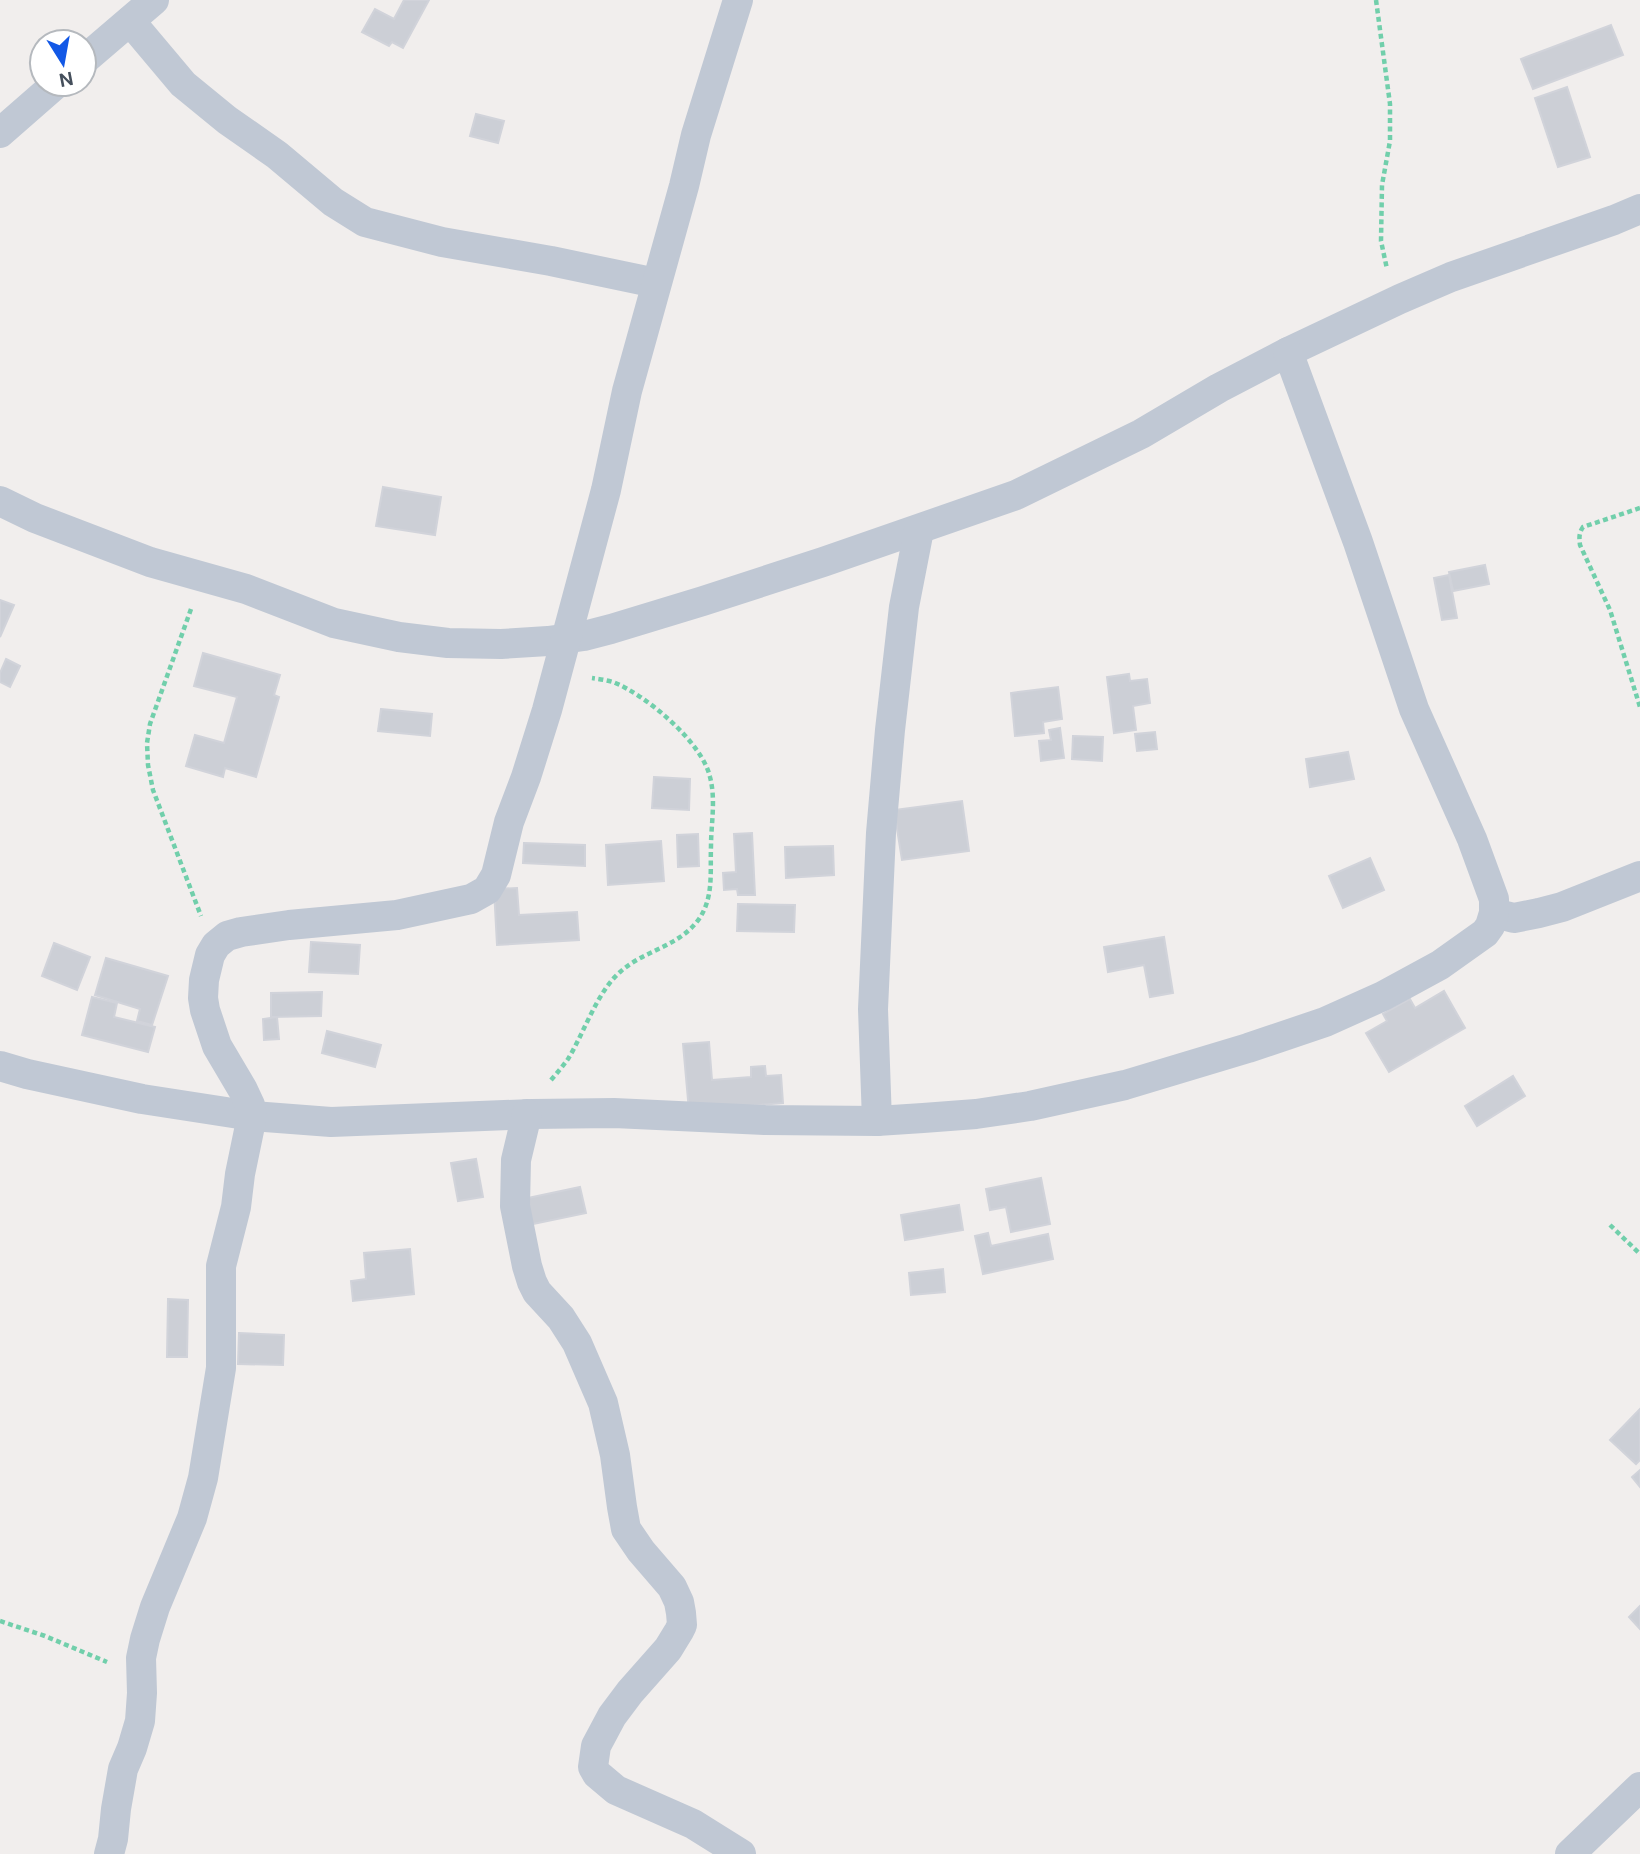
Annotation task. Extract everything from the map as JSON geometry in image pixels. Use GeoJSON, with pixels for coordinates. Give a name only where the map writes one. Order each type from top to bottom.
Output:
{"type":"FeatureCollection","features":[{"type":"Feature","properties":{"kind":"street"},"geometry":{"type":"LineString","coordinates":[[98,48],[154,0]]}},
{"type":"Feature","properties":{"kind":"street"},"geometry":{"type":"LineString","coordinates":[[109,1854],[122,1769],[140,1721],[141,1658],[145,1639],[155,1607],[192,1518],[203,1478],[222,1368],[221,1266],[236,1207],[252,1116],[243,1090],[217,1046],[205,1010],[204,980],[211,955],[216,944],[227,936],[241,932],[397,915],[471,899],[487,890],[496,875],[509,822],[526,777],[557,673],[607,490],[627,391],[656,283],[696,135],[738,0]]}},
{"type":"Feature","properties":{"kind":"street"},"geometry":{"type":"LineString","coordinates":[[130,21],[183,84],[333,202],[365,222],[442,242],[656,283]]}},
{"type":"Feature","properties":{"kind":"street"},"geometry":{"type":"LineString","coordinates":[[0,133],[40,98]]}},
{"type":"Feature","properties":{"kind":"street"},"geometry":{"type":"LineString","coordinates":[[0,501],[35,518],[150,562],[246,589],[334,623],[399,637],[448,643],[500,644],[566,638],[611,629],[703,601],[1016,495],[1141,434],[1219,388],[1288,352],[1400,299],[1451,276],[1640,209]]}},
{"type":"Feature","properties":{"kind":"street"},"geometry":{"type":"LineString","coordinates":[[0,1066],[142,1099],[252,1116],[331,1122],[614,1113],[765,1121],[877,1121],[976,1114],[1030,1106],[1125,1085],[1325,1022],[1383,996],[1440,965],[1485,933],[1494,913],[1494,899],[1472,839],[1414,709],[1358,542],[1288,352]]}},
{"type":"Feature","properties":{"kind":"street"},"geometry":{"type":"LineString","coordinates":[[877,1121],[873,1009],[881,833],[904,607],[919,530]]}},
{"type":"Feature","properties":{"kind":"street"},"geometry":{"type":"LineString","coordinates":[[1494,913],[1514,918],[1539,913],[1562,907],[1640,876]]}},
{"type":"Feature","properties":{"kind":"street"},"geometry":{"type":"LineString","coordinates":[[529,1114],[516,1160],[515,1206],[529,1274],[537,1292],[561,1318],[577,1343],[603,1403],[615,1455],[626,1529],[672,1587],[681,1613],[682,1625],[679,1632],[612,1716],[596,1746],[593,1767],[597,1774],[616,1790],[693,1824],[741,1854]]}},
{"type":"Feature","properties":{"kind":"street"},"geometry":{"type":"LineString","coordinates":[[1570,1854],[1640,1787]]}},
{"type":"Feature","properties":{"kind":"path"},"geometry":{"type":"LineString","coordinates":[[1377,0],[1390,104],[1390,141],[1382,186],[1381,241],[1390,282],[1400,299]]}},
{"type":"Feature","properties":{"kind":"path"},"geometry":{"type":"LineString","coordinates":[[1640,508],[1583,527],[1579,537],[1580,545],[1610,610],[1640,707]]}},
{"type":"Feature","properties":{"kind":"path"},"geometry":{"type":"LineString","coordinates":[[204,577],[150,724],[147,743],[153,790],[201,918],[216,944]]}},
{"type":"Feature","properties":{"kind":"path"},"geometry":{"type":"LineString","coordinates":[[529,1114],[538,1096],[568,1059],[604,992],[618,973],[637,959],[681,937],[699,919],[709,900],[712,878],[710,847],[713,798],[710,777],[704,760],[691,742],[650,705],[612,682],[557,673]]}},
{"type":"Feature","properties":{"kind":"path"},"geometry":{"type":"LineString","coordinates":[[1610,1225],[1640,1254]]}},
{"type":"Feature","properties":{"kind":"path"},"geometry":{"type":"LineString","coordinates":[[0,1621],[45,1636],[140,1675]]}},
{"type":"Feature","properties":{"kind":"building"},"geometry":{"type":"Polygon","coordinates":[[[404,0],[429,0],[403,48],[392,42],[389,46],[362,32],[375,9],[394,19],[404,0]]]}},
{"type":"Feature","properties":{"kind":"building"},"geometry":{"type":"Polygon","coordinates":[[[1611,25],[1623,55],[1533,89],[1521,59],[1611,25]]]}},
{"type":"Feature","properties":{"kind":"building"},"geometry":{"type":"Polygon","coordinates":[[[1567,87],[1590,157],[1558,167],[1535,98],[1567,87]]]}},
{"type":"Feature","properties":{"kind":"building"},"geometry":{"type":"Polygon","coordinates":[[[476,114],[504,121],[498,143],[470,136],[476,114]]]}},
{"type":"Feature","properties":{"kind":"building"},"geometry":{"type":"Polygon","coordinates":[[[383,487],[441,497],[435,535],[376,526],[383,487]]]}},
{"type":"Feature","properties":{"kind":"building"},"geometry":{"type":"Polygon","coordinates":[[[1485,565],[1489,584],[1453,591],[1449,572],[1485,565]]]}},
{"type":"Feature","properties":{"kind":"building"},"geometry":{"type":"Polygon","coordinates":[[[1449,575],[1457,618],[1442,620],[1434,578],[1449,575]]]}},
{"type":"Feature","properties":{"kind":"building"},"geometry":{"type":"Polygon","coordinates":[[[0,600],[14,605],[0,637],[0,600]]]}},
{"type":"Feature","properties":{"kind":"building"},"geometry":{"type":"Polygon","coordinates":[[[203,653],[280,675],[274,695],[279,697],[256,777],[225,768],[223,777],[186,766],[195,735],[224,743],[237,697],[194,686],[203,653]]]}},
{"type":"Feature","properties":{"kind":"building"},"geometry":{"type":"Polygon","coordinates":[[[6,659],[20,666],[10,687],[0,682],[0,673],[6,659]]]}},
{"type":"Feature","properties":{"kind":"building"},"geometry":{"type":"Polygon","coordinates":[[[1129,674],[1130,681],[1147,679],[1150,703],[1133,706],[1136,730],[1114,733],[1107,677],[1129,674]]]}},
{"type":"Feature","properties":{"kind":"building"},"geometry":{"type":"Polygon","coordinates":[[[1058,687],[1062,719],[1043,722],[1044,733],[1015,736],[1011,693],[1058,687]]]}},
{"type":"Feature","properties":{"kind":"building"},"geometry":{"type":"Polygon","coordinates":[[[381,709],[432,714],[430,736],[378,731],[381,709]]]}},
{"type":"Feature","properties":{"kind":"building"},"geometry":{"type":"Polygon","coordinates":[[[1060,728],[1064,758],[1041,761],[1039,741],[1051,740],[1049,730],[1060,728]]]}},
{"type":"Feature","properties":{"kind":"building"},"geometry":{"type":"Polygon","coordinates":[[[1155,732],[1157,749],[1137,751],[1135,734],[1155,732]]]}},
{"type":"Feature","properties":{"kind":"building"},"geometry":{"type":"Polygon","coordinates":[[[1073,736],[1103,737],[1102,761],[1072,759],[1073,736]]]}},
{"type":"Feature","properties":{"kind":"building"},"geometry":{"type":"Polygon","coordinates":[[[1348,752],[1354,779],[1310,787],[1306,759],[1348,752]]]}},
{"type":"Feature","properties":{"kind":"building"},"geometry":{"type":"Polygon","coordinates":[[[654,777],[690,779],[689,810],[652,808],[654,777]]]}},
{"type":"Feature","properties":{"kind":"building"},"geometry":{"type":"Polygon","coordinates":[[[962,801],[969,851],[902,860],[894,810],[962,801]]]}},
{"type":"Feature","properties":{"kind":"building"},"geometry":{"type":"Polygon","coordinates":[[[752,833],[755,895],[738,895],[737,889],[724,890],[723,873],[736,872],[734,834],[752,833]]]}},
{"type":"Feature","properties":{"kind":"building"},"geometry":{"type":"Polygon","coordinates":[[[698,834],[699,866],[678,867],[677,835],[698,834]]]}},
{"type":"Feature","properties":{"kind":"building"},"geometry":{"type":"Polygon","coordinates":[[[661,841],[664,881],[608,885],[606,845],[661,841]]]}},
{"type":"Feature","properties":{"kind":"building"},"geometry":{"type":"Polygon","coordinates":[[[524,843],[585,845],[585,866],[523,863],[524,843]]]}},
{"type":"Feature","properties":{"kind":"building"},"geometry":{"type":"Polygon","coordinates":[[[833,846],[834,875],[786,878],[785,847],[833,846]]]}},
{"type":"Feature","properties":{"kind":"building"},"geometry":{"type":"Polygon","coordinates":[[[1370,858],[1384,890],[1343,908],[1329,876],[1370,858]]]}},
{"type":"Feature","properties":{"kind":"building"},"geometry":{"type":"Polygon","coordinates":[[[517,888],[519,915],[577,912],[579,940],[497,945],[494,889],[517,888]]]}},
{"type":"Feature","properties":{"kind":"building"},"geometry":{"type":"Polygon","coordinates":[[[738,904],[795,905],[794,932],[737,931],[738,904]]]}},
{"type":"Feature","properties":{"kind":"building"},"geometry":{"type":"Polygon","coordinates":[[[1164,937],[1173,993],[1150,997],[1144,965],[1108,972],[1104,947],[1164,937]]]}},
{"type":"Feature","properties":{"kind":"building"},"geometry":{"type":"Polygon","coordinates":[[[311,942],[360,945],[358,974],[309,972],[311,942]]]}},
{"type":"Feature","properties":{"kind":"building"},"geometry":{"type":"Polygon","coordinates":[[[54,943],[90,957],[77,990],[42,976],[54,943]]]}},
{"type":"Feature","properties":{"kind":"building"},"geometry":{"type":"Polygon","coordinates":[[[106,958],[168,976],[152,1025],[137,1021],[140,1009],[95,995],[106,958]]]}},
{"type":"Feature","properties":{"kind":"building"},"geometry":{"type":"Polygon","coordinates":[[[1444,991],[1465,1028],[1389,1072],[1366,1033],[1387,1021],[1383,1014],[1410,999],[1415,1008],[1444,991]]]}},
{"type":"Feature","properties":{"kind":"building"},"geometry":{"type":"Polygon","coordinates":[[[322,992],[321,1016],[271,1017],[271,993],[322,992]]]}},
{"type":"Feature","properties":{"kind":"building"},"geometry":{"type":"Polygon","coordinates":[[[92,997],[117,1003],[114,1017],[155,1027],[148,1052],[82,1035],[92,997]]]}},
{"type":"Feature","properties":{"kind":"building"},"geometry":{"type":"Polygon","coordinates":[[[277,1017],[279,1039],[264,1040],[263,1019],[277,1017]]]}},
{"type":"Feature","properties":{"kind":"building"},"geometry":{"type":"Polygon","coordinates":[[[327,1031],[381,1045],[375,1067],[322,1053],[327,1031]]]}},
{"type":"Feature","properties":{"kind":"building"},"geometry":{"type":"Polygon","coordinates":[[[709,1042],[712,1080],[751,1077],[751,1067],[765,1066],[766,1076],[781,1075],[783,1103],[689,1111],[683,1044],[709,1042]]]}},
{"type":"Feature","properties":{"kind":"building"},"geometry":{"type":"Polygon","coordinates":[[[1513,1076],[1525,1096],[1477,1126],[1465,1106],[1513,1076]]]}},
{"type":"Feature","properties":{"kind":"building"},"geometry":{"type":"Polygon","coordinates":[[[476,1159],[483,1197],[458,1201],[451,1163],[476,1159]]]}},
{"type":"Feature","properties":{"kind":"building"},"geometry":{"type":"Polygon","coordinates":[[[1041,1178],[1050,1224],[1011,1232],[1006,1207],[990,1210],[986,1189],[1041,1178]]]}},
{"type":"Feature","properties":{"kind":"building"},"geometry":{"type":"Polygon","coordinates":[[[580,1187],[586,1213],[528,1225],[523,1199],[580,1187]]]}},
{"type":"Feature","properties":{"kind":"building"},"geometry":{"type":"Polygon","coordinates":[[[959,1205],[963,1230],[905,1240],[901,1215],[959,1205]]]}},
{"type":"Feature","properties":{"kind":"building"},"geometry":{"type":"Polygon","coordinates":[[[988,1233],[991,1246],[1048,1234],[1053,1259],[983,1274],[975,1236],[988,1233]]]}},
{"type":"Feature","properties":{"kind":"building"},"geometry":{"type":"Polygon","coordinates":[[[410,1249],[414,1294],[353,1301],[351,1281],[366,1279],[364,1253],[410,1249]]]}},
{"type":"Feature","properties":{"kind":"building"},"geometry":{"type":"Polygon","coordinates":[[[943,1269],[945,1292],[911,1295],[909,1273],[943,1269]]]}},
{"type":"Feature","properties":{"kind":"building"},"geometry":{"type":"Polygon","coordinates":[[[168,1299],[188,1300],[187,1357],[167,1357],[168,1299]]]}},
{"type":"Feature","properties":{"kind":"building"},"geometry":{"type":"Polygon","coordinates":[[[239,1333],[284,1335],[283,1365],[238,1364],[239,1333]]]}},
{"type":"Feature","properties":{"kind":"building"},"geometry":{"type":"Polygon","coordinates":[[[1640,1409],[1640,1460],[1636,1464],[1610,1440],[1640,1409]]]}},
{"type":"Feature","properties":{"kind":"building"},"geometry":{"type":"Polygon","coordinates":[[[1640,1470],[1640,1487],[1632,1477],[1640,1470]]]}},
{"type":"Feature","properties":{"kind":"building"},"geometry":{"type":"Polygon","coordinates":[[[1640,1606],[1640,1629],[1629,1617],[1640,1606]]]}}]}
